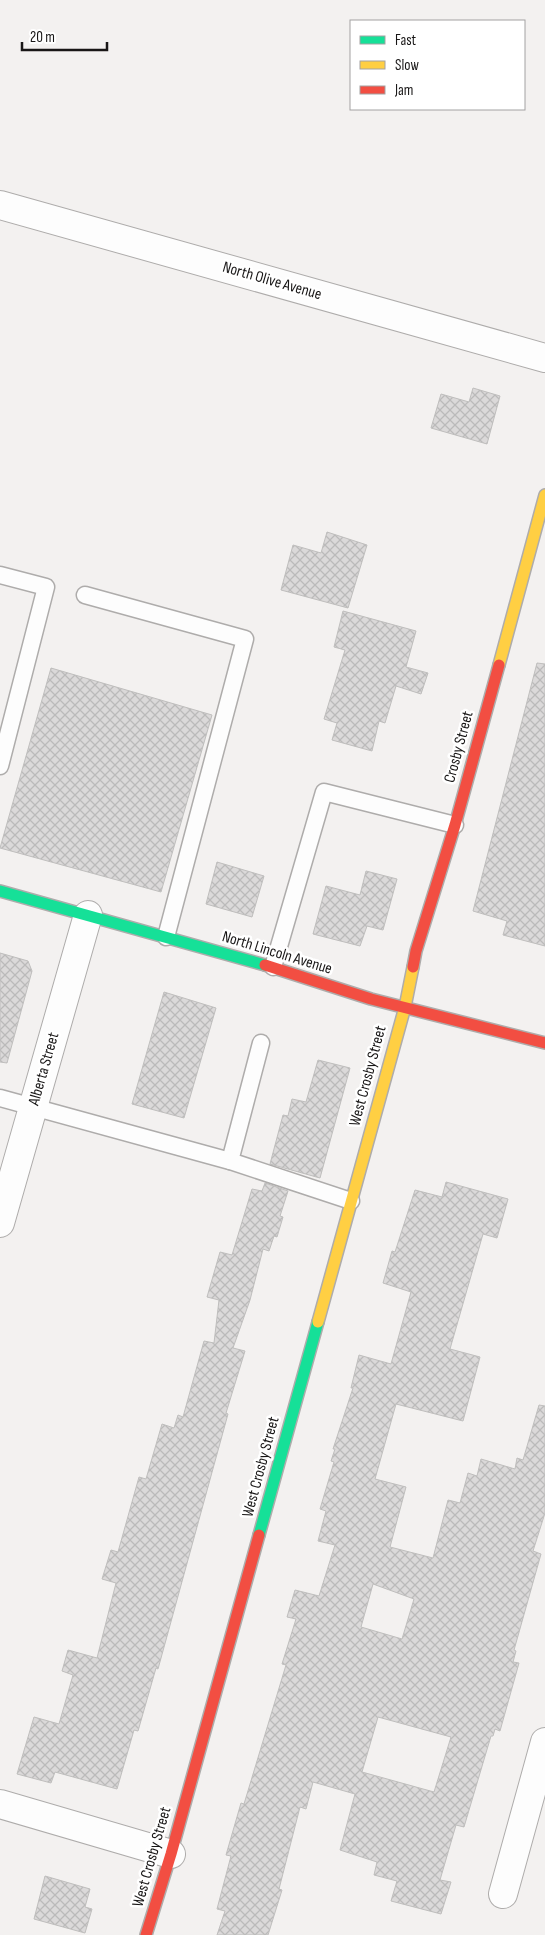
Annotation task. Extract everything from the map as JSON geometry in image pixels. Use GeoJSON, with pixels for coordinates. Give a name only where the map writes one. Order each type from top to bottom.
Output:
{"type":"FeatureCollection","features":[{"type":"Feature","properties":{"kind":"street","name":"North Olive Avenue"},"geometry":{"type":"LineString","coordinates":[[0,205],[545,358]]}},
{"type":"Feature","properties":{"kind":"street","name":"Crosby Street"},"geometry":{"type":"LineString","coordinates":[[405,1007],[416,951],[455,825],[545,495]]}},
{"type":"Feature","properties":{"kind":"street","name":"North Lincoln Avenue"},"geometry":{"type":"LineString","coordinates":[[0,891],[273,967],[371,999],[545,1043]]}},
{"type":"Feature","properties":{"kind":"street","name":"Alberta Street"},"geometry":{"type":"LineString","coordinates":[[0,1223],[88,915]]}},
{"type":"Feature","properties":{"kind":"street","name":"West Crosby Street"},"geometry":{"type":"LineString","coordinates":[[146,1935],[171,1854],[392,1046],[405,1007]]}},
{"type":"Feature","properties":{"kind":"street"},"geometry":{"type":"LineString","coordinates":[[503,1894],[545,1742]]}},
{"type":"Feature","properties":{"kind":"street"},"geometry":{"type":"LineString","coordinates":[[0,1804],[171,1854]]}},
{"type":"Feature","properties":{"kind":"lane"},"geometry":{"type":"LineString","coordinates":[[0,575],[46,588],[0,766]]}},
{"type":"Feature","properties":{"kind":"lane"},"geometry":{"type":"LineString","coordinates":[[85,595],[245,639],[166,937]]}},
{"type":"Feature","properties":{"kind":"lane"},"geometry":{"type":"LineString","coordinates":[[273,967],[324,792],[455,825]]}},
{"type":"Feature","properties":{"kind":"lane"},"geometry":{"type":"LineString","coordinates":[[230,1161],[261,1043]]}},
{"type":"Feature","properties":{"kind":"lane"},"geometry":{"type":"LineString","coordinates":[[0,1098],[230,1161],[351,1201]]}},
{"type":"Feature","properties":{"kind":"building"},"geometry":{"type":"Polygon","coordinates":[[[473,388],[500,396],[487,444],[431,428],[441,394],[469,402],[473,388]]]}},
{"type":"Feature","properties":{"kind":"building"},"geometry":{"type":"Polygon","coordinates":[[[327,532],[367,545],[348,608],[281,590],[293,545],[321,553],[327,532]]]}},
{"type":"Feature","properties":{"kind":"building"},"geometry":{"type":"Polygon","coordinates":[[[343,611],[416,631],[406,667],[428,673],[421,694],[396,686],[385,723],[379,721],[372,751],[332,740],[337,723],[324,719],[345,650],[334,647],[343,611]]]}},
{"type":"Feature","properties":{"kind":"building"},"geometry":{"type":"Polygon","coordinates":[[[537,663],[545,664],[545,946],[503,935],[507,921],[473,911],[537,663]]]}},
{"type":"Feature","properties":{"kind":"building"},"geometry":{"type":"Polygon","coordinates":[[[51,668],[212,715],[161,892],[0,848],[51,668]]]}},
{"type":"Feature","properties":{"kind":"building"},"geometry":{"type":"Polygon","coordinates":[[[217,862],[264,876],[252,917],[206,904],[217,862]]]}},
{"type":"Feature","properties":{"kind":"building"},"geometry":{"type":"Polygon","coordinates":[[[366,871],[397,879],[383,930],[367,926],[360,946],[313,934],[326,886],[360,895],[366,871]]]}},
{"type":"Feature","properties":{"kind":"building"},"geometry":{"type":"Polygon","coordinates":[[[0,953],[28,961],[32,971],[7,1063],[0,1062],[0,953]]]}},
{"type":"Feature","properties":{"kind":"building"},"geometry":{"type":"Polygon","coordinates":[[[164,992],[216,1008],[184,1118],[132,1104],[164,992]]]}},
{"type":"Feature","properties":{"kind":"building"},"geometry":{"type":"Polygon","coordinates":[[[318,1060],[350,1068],[320,1178],[270,1164],[283,1115],[288,1116],[292,1099],[306,1102],[318,1060]]]}},
{"type":"Feature","properties":{"kind":"building"},"geometry":{"type":"Polygon","coordinates":[[[446,1182],[508,1199],[497,1238],[483,1234],[450,1349],[480,1357],[463,1421],[396,1404],[375,1479],[406,1487],[390,1547],[433,1558],[448,1500],[460,1503],[468,1473],[477,1476],[481,1459],[515,1469],[517,1458],[523,1460],[539,1405],[545,1406],[545,1513],[533,1551],[541,1554],[514,1650],[516,1651],[513,1662],[519,1663],[500,1731],[495,1729],[493,1736],[491,1736],[464,1827],[456,1825],[440,1880],[451,1882],[441,1914],[391,1901],[397,1881],[374,1875],[377,1862],[340,1850],[355,1794],[313,1782],[306,1809],[300,1807],[279,1889],[282,1890],[268,1935],[217,1935],[225,1911],[217,1909],[231,1856],[226,1855],[241,1803],[244,1804],[286,1665],[282,1664],[296,1619],[287,1617],[295,1590],[319,1596],[335,1545],[318,1541],[326,1511],[320,1509],[334,1462],[331,1461],[335,1449],[333,1449],[353,1388],[351,1388],[359,1355],[391,1364],[411,1292],[383,1283],[392,1251],[395,1252],[415,1190],[442,1197],[446,1182]],[[373,1584],[361,1627],[402,1639],[414,1599],[373,1584]],[[378,1717],[362,1772],[434,1792],[451,1737],[378,1717]]]}},
{"type":"Feature","properties":{"kind":"building"},"geometry":{"type":"Polygon","coordinates":[[[265,1183],[288,1191],[280,1216],[283,1217],[277,1237],[274,1236],[269,1251],[263,1249],[250,1300],[233,1348],[245,1351],[226,1413],[228,1414],[158,1669],[156,1668],[138,1731],[134,1730],[117,1789],[55,1772],[51,1783],[17,1774],[34,1717],[59,1724],[73,1675],[62,1671],[68,1650],[97,1658],[116,1583],[102,1579],[111,1550],[118,1552],[139,1477],[146,1479],[162,1424],[174,1428],[178,1415],[183,1417],[204,1341],[214,1343],[219,1300],[207,1297],[220,1252],[232,1255],[252,1189],[262,1191],[265,1183]]]}},
{"type":"Feature","properties":{"kind":"building"},"geometry":{"type":"Polygon","coordinates":[[[45,1876],[90,1889],[85,1907],[92,1909],[85,1933],[34,1919],[45,1876]]]}},
{"type":"Feature","properties":{"kind":"traffic: fast"},"geometry":{"type":"LineString","coordinates":[[0,891],[265,965]]}},
{"type":"Feature","properties":{"kind":"traffic: fast"},"geometry":{"type":"LineString","coordinates":[[259,1535],[318,1322]]}},
{"type":"Feature","properties":{"kind":"traffic: slow"},"geometry":{"type":"LineString","coordinates":[[499,665],[545,495]]}},
{"type":"Feature","properties":{"kind":"traffic: slow"},"geometry":{"type":"LineString","coordinates":[[318,1322],[405,1007],[413,967]]}},
{"type":"Feature","properties":{"kind":"traffic: jam"},"geometry":{"type":"LineString","coordinates":[[413,967],[416,951],[455,825],[499,665]]}},
{"type":"Feature","properties":{"kind":"traffic: jam"},"geometry":{"type":"LineString","coordinates":[[265,965],[371,999],[545,1043]]}},
{"type":"Feature","properties":{"kind":"traffic: jam"},"geometry":{"type":"LineString","coordinates":[[146,1935],[171,1854],[259,1535]]}}]}
